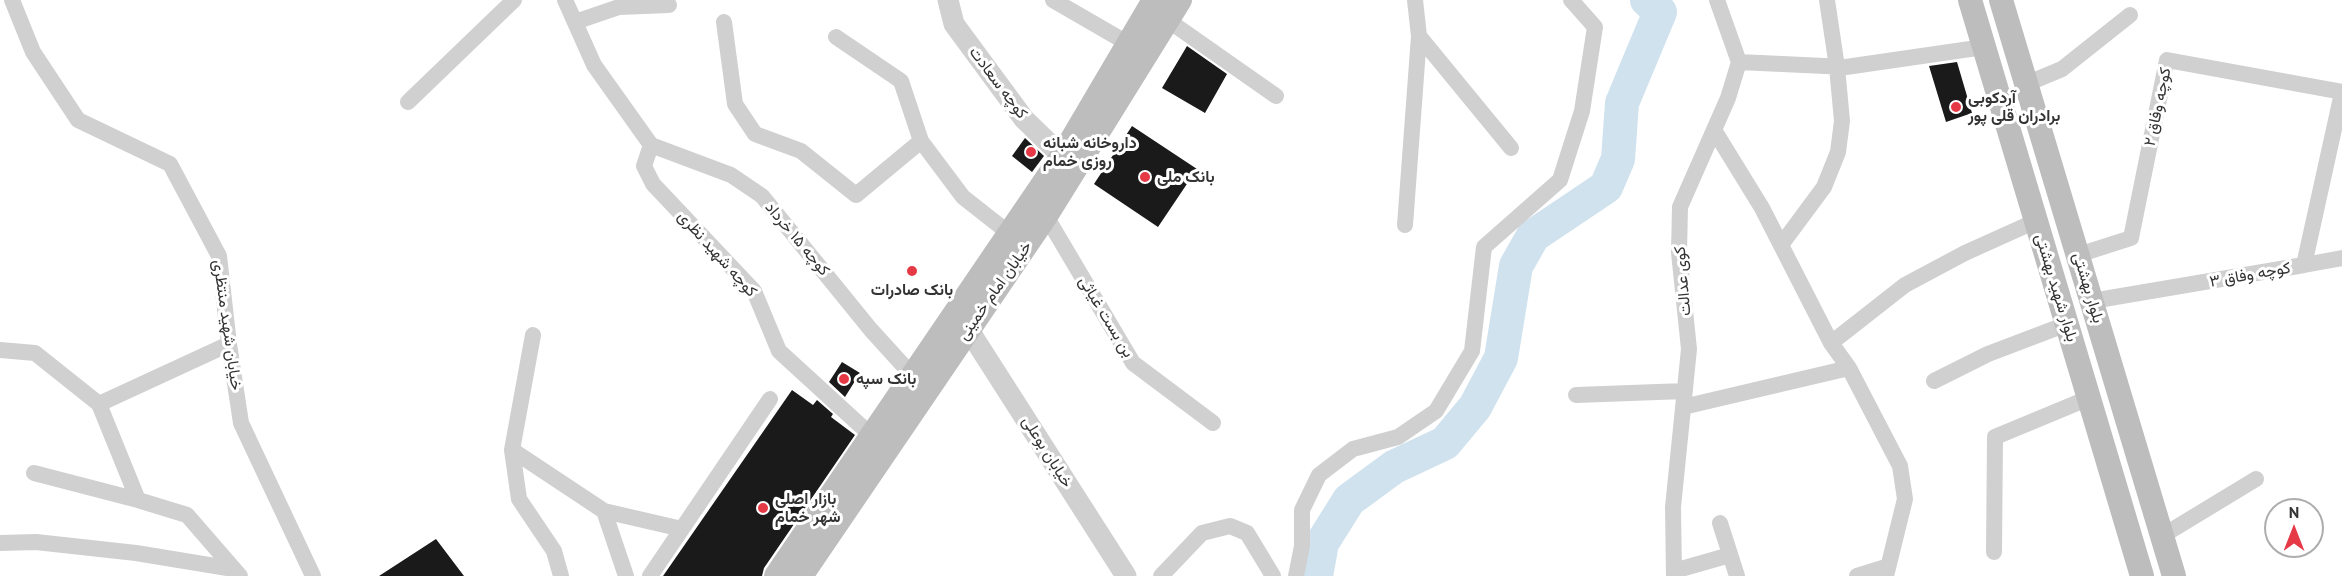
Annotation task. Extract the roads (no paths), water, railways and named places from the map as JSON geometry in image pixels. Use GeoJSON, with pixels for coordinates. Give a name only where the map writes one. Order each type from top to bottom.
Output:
{"type":"FeatureCollection","features":[{"type":"Feature","properties":{"kind":"main road","name":"خیابان امام خمینی"},"geometry":{"type":"LineString","coordinates":[[776,576],[1062,156],[1154,0]]}},
{"type":"Feature","properties":{"kind":"main road","name":"بلوار شهید بهشتی"},"geometry":{"type":"LineString","coordinates":[[1970,0],[2142,576]]}},
{"type":"Feature","properties":{"kind":"main road","name":"بلوار بهشتی"},"geometry":{"type":"LineString","coordinates":[[2001,0],[2174,576]]}},
{"type":"Feature","properties":{"kind":"main road","name":"خیابان امام خمینی"},"geometry":{"type":"LineString","coordinates":[[801,576],[1046,216],[1174,10]]}},
{"type":"Feature","properties":{"kind":"street","name":"خیابان شهید منتظری"},"geometry":{"type":"LineString","coordinates":[[12,0],[33,52],[78,120],[170,164],[219,256],[241,423],[314,576]]}},
{"type":"Feature","properties":{"kind":"street"},"geometry":{"type":"LineString","coordinates":[[408,102],[514,0]]}},
{"type":"Feature","properties":{"kind":"street"},"geometry":{"type":"LineString","coordinates":[[565,0],[594,65],[651,145]]}},
{"type":"Feature","properties":{"kind":"street","name":"کوچه سعادت"},"geometry":{"type":"LineString","coordinates":[[948,0],[954,24],[1024,119],[1062,156]]}},
{"type":"Feature","properties":{"kind":"street"},"geometry":{"type":"LineString","coordinates":[[1053,0],[1129,44]]}},
{"type":"Feature","properties":{"kind":"street"},"geometry":{"type":"LineString","coordinates":[[1405,225],[1419,36],[1415,0]]}},
{"type":"Feature","properties":{"kind":"street"},"geometry":{"type":"LineString","coordinates":[[1296,576],[1302,546],[1302,510],[1319,475],[1353,449],[1398,436],[1436,411],[1472,351],[1484,247],[1560,180],[1582,111],[1595,27],[1571,0]]}},
{"type":"Feature","properties":{"kind":"street"},"geometry":{"type":"LineString","coordinates":[[1717,0],[1739,62],[1837,66],[1984,47]]}},
{"type":"Feature","properties":{"kind":"street"},"geometry":{"type":"LineString","coordinates":[[1781,245],[1824,187],[1838,152],[1842,121],[1837,66],[1827,0]]}},
{"type":"Feature","properties":{"kind":"street"},"geometry":{"type":"LineString","coordinates":[[575,22],[619,7],[669,5]]}},
{"type":"Feature","properties":{"kind":"street"},"geometry":{"type":"LineString","coordinates":[[1174,10],[1276,96]]}},
{"type":"Feature","properties":{"kind":"street"},"geometry":{"type":"LineString","coordinates":[[2026,84],[2062,69],[2130,15]]}},
{"type":"Feature","properties":{"kind":"street"},"geometry":{"type":"LineString","coordinates":[[724,22],[735,104],[755,134],[801,151],[856,195],[921,141]]}},
{"type":"Feature","properties":{"kind":"street"},"geometry":{"type":"LineString","coordinates":[[1419,36],[1511,148]]}},
{"type":"Feature","properties":{"kind":"street"},"geometry":{"type":"LineString","coordinates":[[836,37],[901,81],[921,141],[963,197],[1010,234]]}},
{"type":"Feature","properties":{"kind":"street","name":"کوچه وفاق ۲"},"geometry":{"type":"LineString","coordinates":[[2078,255],[2131,238],[2167,60],[2342,93]]}},
{"type":"Feature","properties":{"kind":"street","name":"کوی عدالت"},"geometry":{"type":"LineString","coordinates":[[1674,574],[1673,507],[1689,349],[1679,253],[1680,207],[1728,98],[1739,62]]}},
{"type":"Feature","properties":{"kind":"street","name":"کوچه وفاق ۳"},"geometry":{"type":"LineString","coordinates":[[2092,301],[2304,266],[2342,93]]}},
{"type":"Feature","properties":{"kind":"street"},"geometry":{"type":"LineString","coordinates":[[1714,130],[1762,208],[1831,343],[1849,368],[1900,466],[1905,499],[1886,572],[1857,576]]}},
{"type":"Feature","properties":{"kind":"street","name":"کوچه ۱۵ خرداد"},"geometry":{"type":"LineString","coordinates":[[651,145],[731,175],[762,196],[871,330],[912,375]]}},
{"type":"Feature","properties":{"kind":"street","name":"کوچه شهید نظری"},"geometry":{"type":"LineString","coordinates":[[651,145],[644,166],[653,184],[754,291],[779,351],[873,436]]}},
{"type":"Feature","properties":{"kind":"street","name":"بن بست غیاثی"},"geometry":{"type":"LineString","coordinates":[[1046,216],[1133,363],[1213,423]]}},
{"type":"Feature","properties":{"kind":"street"},"geometry":{"type":"LineString","coordinates":[[1831,343],[1905,285],[1965,253],[2036,221]]}},
{"type":"Feature","properties":{"kind":"street"},"geometry":{"type":"LineString","coordinates":[[2304,266],[2342,258]]}},
{"type":"Feature","properties":{"kind":"street"},"geometry":{"type":"LineString","coordinates":[[1934,381],[1988,354],[2067,324]]}},
{"type":"Feature","properties":{"kind":"street","name":"خیابان بوعلی"},"geometry":{"type":"LineString","coordinates":[[968,329],[1126,576]]}},
{"type":"Feature","properties":{"kind":"street"},"geometry":{"type":"LineString","coordinates":[[533,335],[512,450],[519,499],[554,551],[561,576]]}},
{"type":"Feature","properties":{"kind":"street"},"geometry":{"type":"LineString","coordinates":[[99,404],[229,344]]}},
{"type":"Feature","properties":{"kind":"street"},"geometry":{"type":"LineString","coordinates":[[0,350],[35,353],[99,404],[138,500]]}},
{"type":"Feature","properties":{"kind":"street"},"geometry":{"type":"LineString","coordinates":[[1576,395],[1684,399],[1849,368]]}},
{"type":"Feature","properties":{"kind":"street"},"geometry":{"type":"LineString","coordinates":[[1994,552],[1995,437],[2089,398]]}},
{"type":"Feature","properties":{"kind":"street"},"geometry":{"type":"LineString","coordinates":[[650,576],[771,399]]}},
{"type":"Feature","properties":{"kind":"street"},"geometry":{"type":"LineString","coordinates":[[512,450],[604,511],[682,529]]}},
{"type":"Feature","properties":{"kind":"street"},"geometry":{"type":"LineString","coordinates":[[33,473],[187,515],[236,572]]}},
{"type":"Feature","properties":{"kind":"street"},"geometry":{"type":"LineString","coordinates":[[2162,536],[2256,478]]}},
{"type":"Feature","properties":{"kind":"street"},"geometry":{"type":"LineString","coordinates":[[604,511],[626,576]]}},
{"type":"Feature","properties":{"kind":"street"},"geometry":{"type":"LineString","coordinates":[[1720,523],[1737,576]]}},
{"type":"Feature","properties":{"kind":"street"},"geometry":{"type":"LineString","coordinates":[[1161,576],[1202,533],[1230,526],[1247,533],[1273,576]]}},
{"type":"Feature","properties":{"kind":"street"},"geometry":{"type":"LineString","coordinates":[[0,543],[36,542],[136,553],[236,572]]}},
{"type":"Feature","properties":{"kind":"street"},"geometry":{"type":"LineString","coordinates":[[1674,574],[1730,555]]}},
{"type":"Feature","properties":{"kind":"waterway"},"geometry":{"type":"LineString","coordinates":[[1316,576],[1322,543],[1349,500],[1394,467],[1445,443],[1475,407],[1501,358],[1516,266],[1533,236],[1606,187],[1618,159],[1622,103],[1660,12],[1647,0]]}},
{"type":"Feature","properties":{"kind":"place","name":"آردکوبی برادران قلی پور"},"geometry":{"type":"Point","coordinates":[1956,107]}},
{"type":"Feature","properties":{"kind":"place","name":"داروخانه شبانه روزی خمام"},"geometry":{"type":"Point","coordinates":[1031,152]}},
{"type":"Feature","properties":{"kind":"place","name":"بانک ملی"},"geometry":{"type":"Point","coordinates":[1145,177]}},
{"type":"Feature","properties":{"kind":"place","name":"بانک صادرات"},"geometry":{"type":"Point","coordinates":[912,271]}},
{"type":"Feature","properties":{"kind":"place","name":"بانک سپه"},"geometry":{"type":"Point","coordinates":[844,379]}},
{"type":"Feature","properties":{"kind":"place","name":"بازار اصلی شهر خمام"},"geometry":{"type":"Point","coordinates":[763,508]}}]}
